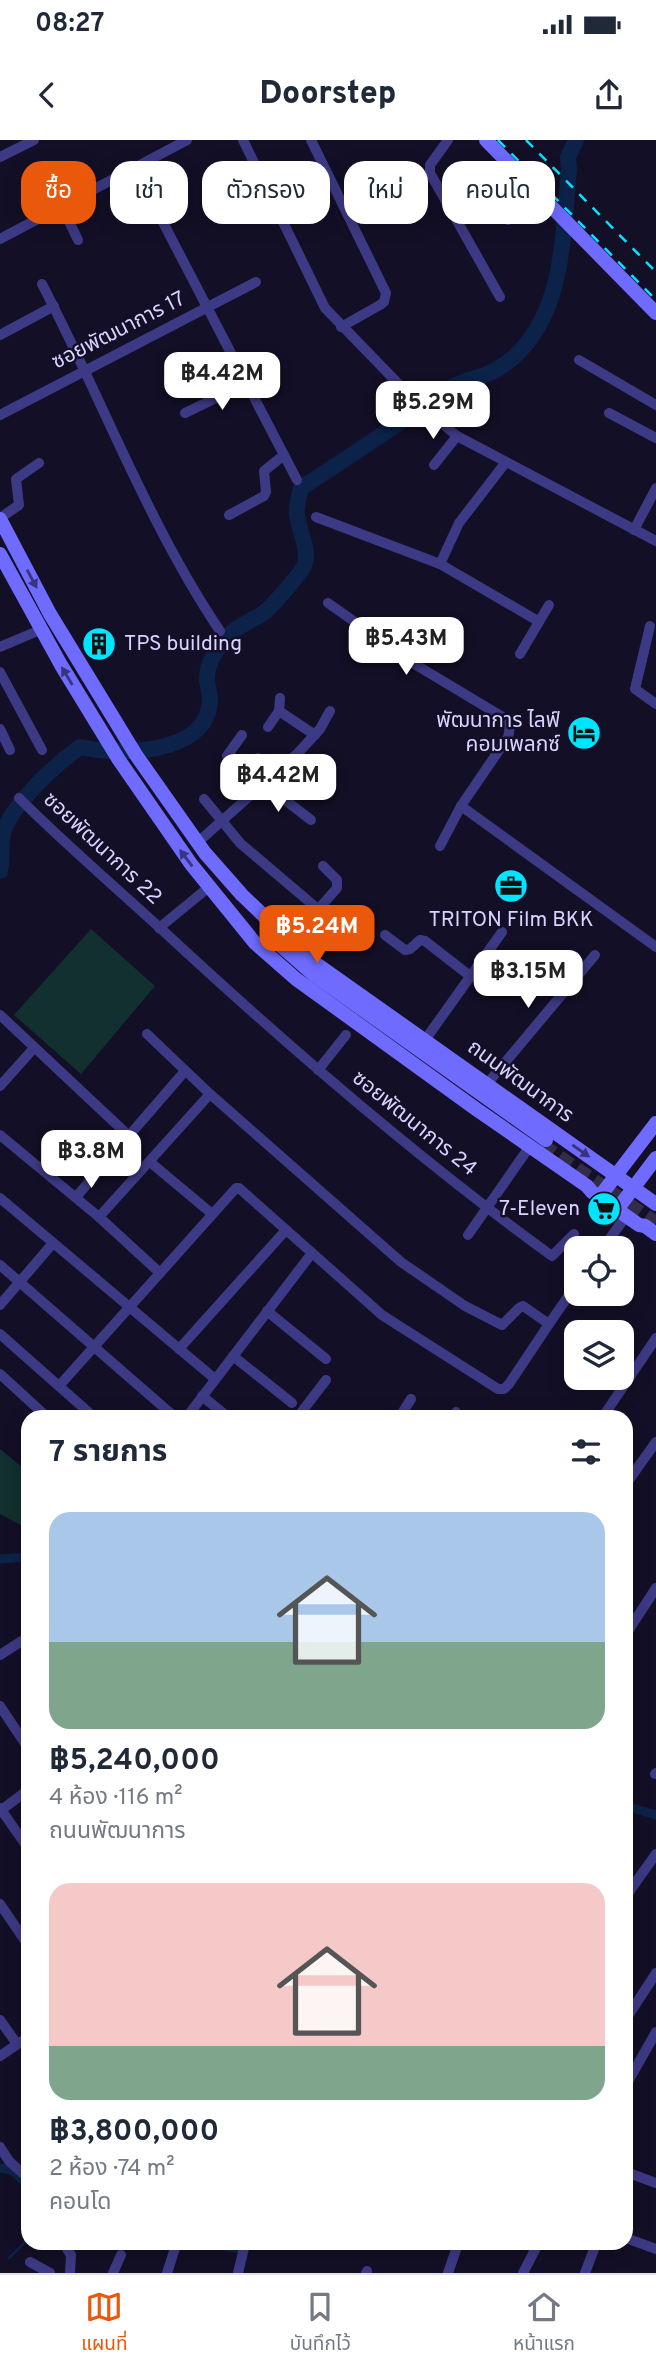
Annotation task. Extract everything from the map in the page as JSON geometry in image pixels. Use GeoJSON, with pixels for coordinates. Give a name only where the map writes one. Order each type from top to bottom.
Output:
{"type":"FeatureCollection","features":[{"type":"Feature","properties":{"kind":"main road"},"geometry":{"type":"LineString","coordinates":[[486,140],[506,161]]}},
{"type":"Feature","properties":{"kind":"main road"},"geometry":{"type":"LineString","coordinates":[[555,210],[656,313]]}},
{"type":"Feature","properties":{"kind":"main road","name":"ถนนพัฒนาการ"},"geometry":{"type":"LineString","coordinates":[[0,518],[50,614],[136,755],[252,917],[300,964],[541,1142]]}},
{"type":"Feature","properties":{"kind":"main road","name":"ถนนพัฒนาการ"},"geometry":{"type":"LineString","coordinates":[[0,554],[40,630],[118,760],[211,890],[258,939],[296,971],[541,1142],[616,1176],[656,1204]]}},
{"type":"Feature","properties":{"kind":"main road","name":"ถนนพัฒนาการ"},"geometry":{"type":"LineString","coordinates":[[201,848],[242,895],[290,942],[328,972],[487,1084],[592,1192],[622,1212]]}},
{"type":"Feature","properties":{"kind":"main road"},"geometry":{"type":"LineString","coordinates":[[601,1195],[656,1123]]}},
{"type":"Feature","properties":{"kind":"main road"},"geometry":{"type":"LineString","coordinates":[[622,1212],[633,1188],[656,1158]]}},
{"type":"Feature","properties":{"kind":"main road"},"geometry":{"type":"LineString","coordinates":[[587,1186],[651,1230]]}},
{"type":"Feature","properties":{"kind":"street"},"geometry":{"type":"LineString","coordinates":[[0,158],[34,140]]}},
{"type":"Feature","properties":{"kind":"street"},"geometry":{"type":"LineString","coordinates":[[149,161],[187,140]]}},
{"type":"Feature","properties":{"kind":"street"},"geometry":{"type":"LineString","coordinates":[[243,140],[318,297],[341,327],[424,410],[457,436],[656,541]]}},
{"type":"Feature","properties":{"kind":"street"},"geometry":{"type":"LineString","coordinates":[[311,140],[386,293],[384,302],[341,327]]}},
{"type":"Feature","properties":{"kind":"street"},"geometry":{"type":"LineString","coordinates":[[448,140],[430,165],[430,173],[500,297]]}},
{"type":"Feature","properties":{"kind":"street"},"geometry":{"type":"LineString","coordinates":[[0,239],[29,224]]}},
{"type":"Feature","properties":{"kind":"street"},"geometry":{"type":"LineString","coordinates":[[70,224],[78,240]]}},
{"type":"Feature","properties":{"kind":"street"},"geometry":{"type":"LineString","coordinates":[[164,224],[297,480]]}},
{"type":"Feature","properties":{"kind":"street","name":"ซอยพัฒนาการ 17"},"geometry":{"type":"LineString","coordinates":[[0,415],[256,282]]}},
{"type":"Feature","properties":{"kind":"street"},"geometry":{"type":"LineString","coordinates":[[42,284],[86,369],[149,507],[192,590],[220,632]]}},
{"type":"Feature","properties":{"kind":"street"},"geometry":{"type":"LineString","coordinates":[[0,335],[54,306]]}},
{"type":"Feature","properties":{"kind":"street"},"geometry":{"type":"LineString","coordinates":[[579,360],[656,405]]}},
{"type":"Feature","properties":{"kind":"street"},"geometry":{"type":"LineString","coordinates":[[185,413],[247,383]]}},
{"type":"Feature","properties":{"kind":"street"},"geometry":{"type":"LineString","coordinates":[[609,413],[656,438]]}},
{"type":"Feature","properties":{"kind":"street"},"geometry":{"type":"LineString","coordinates":[[434,466],[457,436]]}},
{"type":"Feature","properties":{"kind":"street"},"geometry":{"type":"LineString","coordinates":[[229,515],[266,494],[264,471],[284,455]]}},
{"type":"Feature","properties":{"kind":"street"},"geometry":{"type":"LineString","coordinates":[[440,564],[459,523],[506,462]]}},
{"type":"Feature","properties":{"kind":"street"},"geometry":{"type":"LineString","coordinates":[[0,518],[19,505],[16,479],[39,463]]}},
{"type":"Feature","properties":{"kind":"street"},"geometry":{"type":"LineString","coordinates":[[634,530],[656,488]]}},
{"type":"Feature","properties":{"kind":"street"},"geometry":{"type":"LineString","coordinates":[[316,517],[440,564],[538,621]]}},
{"type":"Feature","properties":{"kind":"street"},"geometry":{"type":"LineString","coordinates":[[328,603],[416,665],[506,719],[510,730],[508,737],[461,806],[440,846]]}},
{"type":"Feature","properties":{"kind":"street"},"geometry":{"type":"LineString","coordinates":[[520,654],[549,605]]}},
{"type":"Feature","properties":{"kind":"street"},"geometry":{"type":"LineString","coordinates":[[650,626],[635,689],[656,704]]}},
{"type":"Feature","properties":{"kind":"street"},"geometry":{"type":"LineString","coordinates":[[0,647],[40,630]]}},
{"type":"Feature","properties":{"kind":"street"},"geometry":{"type":"LineString","coordinates":[[0,672],[42,750]]}},
{"type":"Feature","properties":{"kind":"street"},"geometry":{"type":"LineString","coordinates":[[268,727],[278,711],[280,698]]}},
{"type":"Feature","properties":{"kind":"street"},"geometry":{"type":"LineString","coordinates":[[278,711],[315,735]]}},
{"type":"Feature","properties":{"kind":"street"},"geometry":{"type":"LineString","coordinates":[[201,848],[221,821],[315,735],[330,711]]}},
{"type":"Feature","properties":{"kind":"street"},"geometry":{"type":"LineString","coordinates":[[0,729],[9,750]]}},
{"type":"Feature","properties":{"kind":"street"},"geometry":{"type":"LineString","coordinates":[[242,735],[228,756],[242,774],[312,820]]}},
{"type":"Feature","properties":{"kind":"street"},"geometry":{"type":"LineString","coordinates":[[242,774],[258,758]]}},
{"type":"Feature","properties":{"kind":"street","name":"ซอยพัฒนาการ 22"},"geometry":{"type":"LineString","coordinates":[[20,798],[57,837],[318,1070]]}},
{"type":"Feature","properties":{"kind":"street"},"geometry":{"type":"LineString","coordinates":[[204,799],[244,846],[319,909]]}},
{"type":"Feature","properties":{"kind":"street"},"geometry":{"type":"LineString","coordinates":[[461,806],[656,947]]}},
{"type":"Feature","properties":{"kind":"street"},"geometry":{"type":"LineString","coordinates":[[290,942],[338,883],[323,866]]}},
{"type":"Feature","properties":{"kind":"street","name":"ซอยพัฒนาการ 22"},"geometry":{"type":"LineString","coordinates":[[159,928],[211,890]]}},
{"type":"Feature","properties":{"kind":"street"},"geometry":{"type":"LineString","coordinates":[[425,1040],[502,932]]}},
{"type":"Feature","properties":{"kind":"street"},"geometry":{"type":"LineString","coordinates":[[385,935],[405,950],[420,940],[425,941],[470,976]]}},
{"type":"Feature","properties":{"kind":"street"},"geometry":{"type":"LineString","coordinates":[[487,1084],[595,955]]}},
{"type":"Feature","properties":{"kind":"street"},"geometry":{"type":"LineString","coordinates":[[0,1015],[129,1136]]}},
{"type":"Feature","properties":{"kind":"street"},"geometry":{"type":"LineString","coordinates":[[147,1034],[210,1094],[401,1262],[465,1306],[502,1325],[523,1306],[549,1324]]}},
{"type":"Feature","properties":{"kind":"street"},"geometry":{"type":"LineString","coordinates":[[318,1070],[346,1034]]}},
{"type":"Feature","properties":{"kind":"street"},"geometry":{"type":"LineString","coordinates":[[0,1086],[34,1048]]}},
{"type":"Feature","properties":{"kind":"street","name":"ซอยพัฒนาการ 24"},"geometry":{"type":"LineString","coordinates":[[318,1070],[486,1207],[552,1256],[574,1234]]}},
{"type":"Feature","properties":{"kind":"street"},"geometry":{"type":"LineString","coordinates":[[76,1197],[185,1071]]}},
{"type":"Feature","properties":{"kind":"street"},"geometry":{"type":"LineString","coordinates":[[99,1217],[210,1094]]}},
{"type":"Feature","properties":{"kind":"street"},"geometry":{"type":"LineString","coordinates":[[0,1135],[76,1197],[160,1273]]}},
{"type":"Feature","properties":{"kind":"street","name":"ซอยพัฒนาการ 24"},"geometry":{"type":"LineString","coordinates":[[468,1235],[486,1207],[541,1142]]}},
{"type":"Feature","properties":{"kind":"street"},"geometry":{"type":"LineString","coordinates":[[150,1162],[211,1213]]}},
{"type":"Feature","properties":{"kind":"street"},"geometry":{"type":"LineString","coordinates":[[59,1386],[229,1192],[239,1188],[382,1315],[498,1389],[509,1384],[564,1302]]}},
{"type":"Feature","properties":{"kind":"street"},"geometry":{"type":"LineString","coordinates":[[0,1198],[215,1379]]}},
{"type":"Feature","properties":{"kind":"street"},"geometry":{"type":"LineString","coordinates":[[609,1236],[622,1212]]}},
{"type":"Feature","properties":{"kind":"street"},"geometry":{"type":"LineString","coordinates":[[179,1349],[286,1230]]}},
{"type":"Feature","properties":{"kind":"street"},"geometry":{"type":"LineString","coordinates":[[0,1305],[53,1243]]}},
{"type":"Feature","properties":{"kind":"street"},"geometry":{"type":"LineString","coordinates":[[192,1410],[312,1253]]}},
{"type":"Feature","properties":{"kind":"street"},"geometry":{"type":"LineString","coordinates":[[0,1265],[167,1410]]}},
{"type":"Feature","properties":{"kind":"street"},"geometry":{"type":"LineString","coordinates":[[267,1311],[326,1359]]}},
{"type":"Feature","properties":{"kind":"street"},"geometry":{"type":"LineString","coordinates":[[0,1334],[86,1410]]}},
{"type":"Feature","properties":{"kind":"street"},"geometry":{"type":"LineString","coordinates":[[607,1410],[656,1338]]}},
{"type":"Feature","properties":{"kind":"street"},"geometry":{"type":"LineString","coordinates":[[233,1356],[292,1403]]}},
{"type":"Feature","properties":{"kind":"street"},"geometry":{"type":"LineString","coordinates":[[0,1374],[39,1410]]}},
{"type":"Feature","properties":{"kind":"street"},"geometry":{"type":"LineString","coordinates":[[303,1410],[326,1380]]}},
{"type":"Feature","properties":{"kind":"street"},"geometry":{"type":"LineString","coordinates":[[202,1396],[219,1410]]}},
{"type":"Feature","properties":{"kind":"street"},"geometry":{"type":"LineString","coordinates":[[404,1410],[411,1399]]}},
{"type":"Feature","properties":{"kind":"street"},"geometry":{"type":"LineString","coordinates":[[633,1475],[656,1442]]}},
{"type":"Feature","properties":{"kind":"street"},"geometry":{"type":"LineString","coordinates":[[633,1623],[656,1588]]}},
{"type":"Feature","properties":{"kind":"street"},"geometry":{"type":"LineString","coordinates":[[0,1655],[21,1642]]}},
{"type":"Feature","properties":{"kind":"street"},"geometry":{"type":"LineString","coordinates":[[0,1706],[21,1738]]}},
{"type":"Feature","properties":{"kind":"street"},"geometry":{"type":"LineString","coordinates":[[21,1795],[1,1810],[21,1838]]}},
{"type":"Feature","properties":{"kind":"street"},"geometry":{"type":"LineString","coordinates":[[633,1886],[656,1854]]}},
{"type":"Feature","properties":{"kind":"street"},"geometry":{"type":"LineString","coordinates":[[0,1904],[21,1935]]}},
{"type":"Feature","properties":{"kind":"street"},"geometry":{"type":"LineString","coordinates":[[633,2008],[656,1973]]}},
{"type":"Feature","properties":{"kind":"street"},"geometry":{"type":"LineString","coordinates":[[0,2020],[17,2044]]}},
{"type":"Feature","properties":{"kind":"street"},"geometry":{"type":"LineString","coordinates":[[633,2073],[656,2032]]}},
{"type":"Feature","properties":{"kind":"street"},"geometry":{"type":"LineString","coordinates":[[0,2056],[21,2041]]}},
{"type":"Feature","properties":{"kind":"street"},"geometry":{"type":"LineString","coordinates":[[0,2147],[9,2161],[21,2172]]}},
{"type":"Feature","properties":{"kind":"street"},"geometry":{"type":"LineString","coordinates":[[633,2175],[656,2183]]}},
{"type":"Feature","properties":{"kind":"street"},"geometry":{"type":"LineString","coordinates":[[633,2241],[656,2249]]}},
{"type":"Feature","properties":{"kind":"street"},"geometry":{"type":"LineString","coordinates":[[68,2250],[71,2255],[70,2273]]}},
{"type":"Feature","properties":{"kind":"street"},"geometry":{"type":"LineString","coordinates":[[167,2273],[174,2250]]}},
{"type":"Feature","properties":{"kind":"street"},"geometry":{"type":"LineString","coordinates":[[238,2273],[244,2250]]}},
{"type":"Feature","properties":{"kind":"street"},"geometry":{"type":"LineString","coordinates":[[449,2273],[456,2250]]}},
{"type":"Feature","properties":{"kind":"street"},"geometry":{"type":"LineString","coordinates":[[523,2273],[535,2250]]}},
{"type":"Feature","properties":{"kind":"street"},"geometry":{"type":"LineString","coordinates":[[586,2273],[594,2250]]}},
{"type":"Feature","properties":{"kind":"street"},"geometry":{"type":"LineString","coordinates":[[113,2273],[121,2255]]}},
{"type":"Feature","properties":{"kind":"street"},"geometry":{"type":"LineString","coordinates":[[30,2262],[50,2273]]}},
{"type":"Feature","properties":{"kind":"green space"},"geometry":{"type":"Polygon","coordinates":[[[91,929],[155,986],[81,1074],[14,1015],[91,929]]]}},
{"type":"Feature","properties":{"kind":"green space"},"geometry":{"type":"Polygon","coordinates":[[[0,1449],[21,1466],[21,1525],[0,1514],[0,1449]]]}},
{"type":"Feature","properties":{"kind":"waterway"},"geometry":{"type":"LineString","coordinates":[[0,871],[3,833],[15,810],[47,774],[80,747],[116,751],[159,748],[178,742],[194,732],[205,719],[210,698],[207,673],[218,649],[234,631],[269,608],[304,566],[306,553],[297,511],[301,488],[451,388],[496,370],[519,353],[536,331],[548,307],[556,281],[564,225],[568,157],[576,140]]}},
{"type":"Feature","properties":{"kind":"waterway"},"geometry":{"type":"LineString","coordinates":[[0,1559],[21,1558]]}},
{"type":"Feature","properties":{"kind":"waterway"},"geometry":{"type":"LineString","coordinates":[[633,1808],[656,1815]]}},
{"type":"Feature","properties":{"kind":"waterway"},"geometry":{"type":"LineString","coordinates":[[0,2168],[11,2170],[21,2179]]}},
{"type":"Feature","properties":{"kind":"waterway"},"geometry":{"type":"LineString","coordinates":[[9,2258],[21,2246]]}},
{"type":"Feature","properties":{"kind":"tunnel"},"geometry":{"type":"LineString","coordinates":[[542,1145],[656,1223]]}},
{"type":"Feature","properties":{"kind":"railway"},"geometry":{"type":"LineString","coordinates":[[498,140],[656,300]]}},
{"type":"Feature","properties":{"kind":"railway"},"geometry":{"type":"LineString","coordinates":[[526,140],[656,272]]}},
{"type":"Feature","properties":{"kind":"place","name":"TPS building"},"geometry":{"type":"Point","coordinates":[99,644]}},
{"type":"Feature","properties":{"kind":"place","name":"พัฒนาการ ไลฟ์ คอมเพลกซ์"},"geometry":{"type":"Point","coordinates":[584,733]}},
{"type":"Feature","properties":{"kind":"place","name":"TRITON Film BKK"},"geometry":{"type":"Point","coordinates":[511,886]}},
{"type":"Feature","properties":{"kind":"place","name":"7-Eleven"},"geometry":{"type":"Point","coordinates":[604,1209]}}]}
